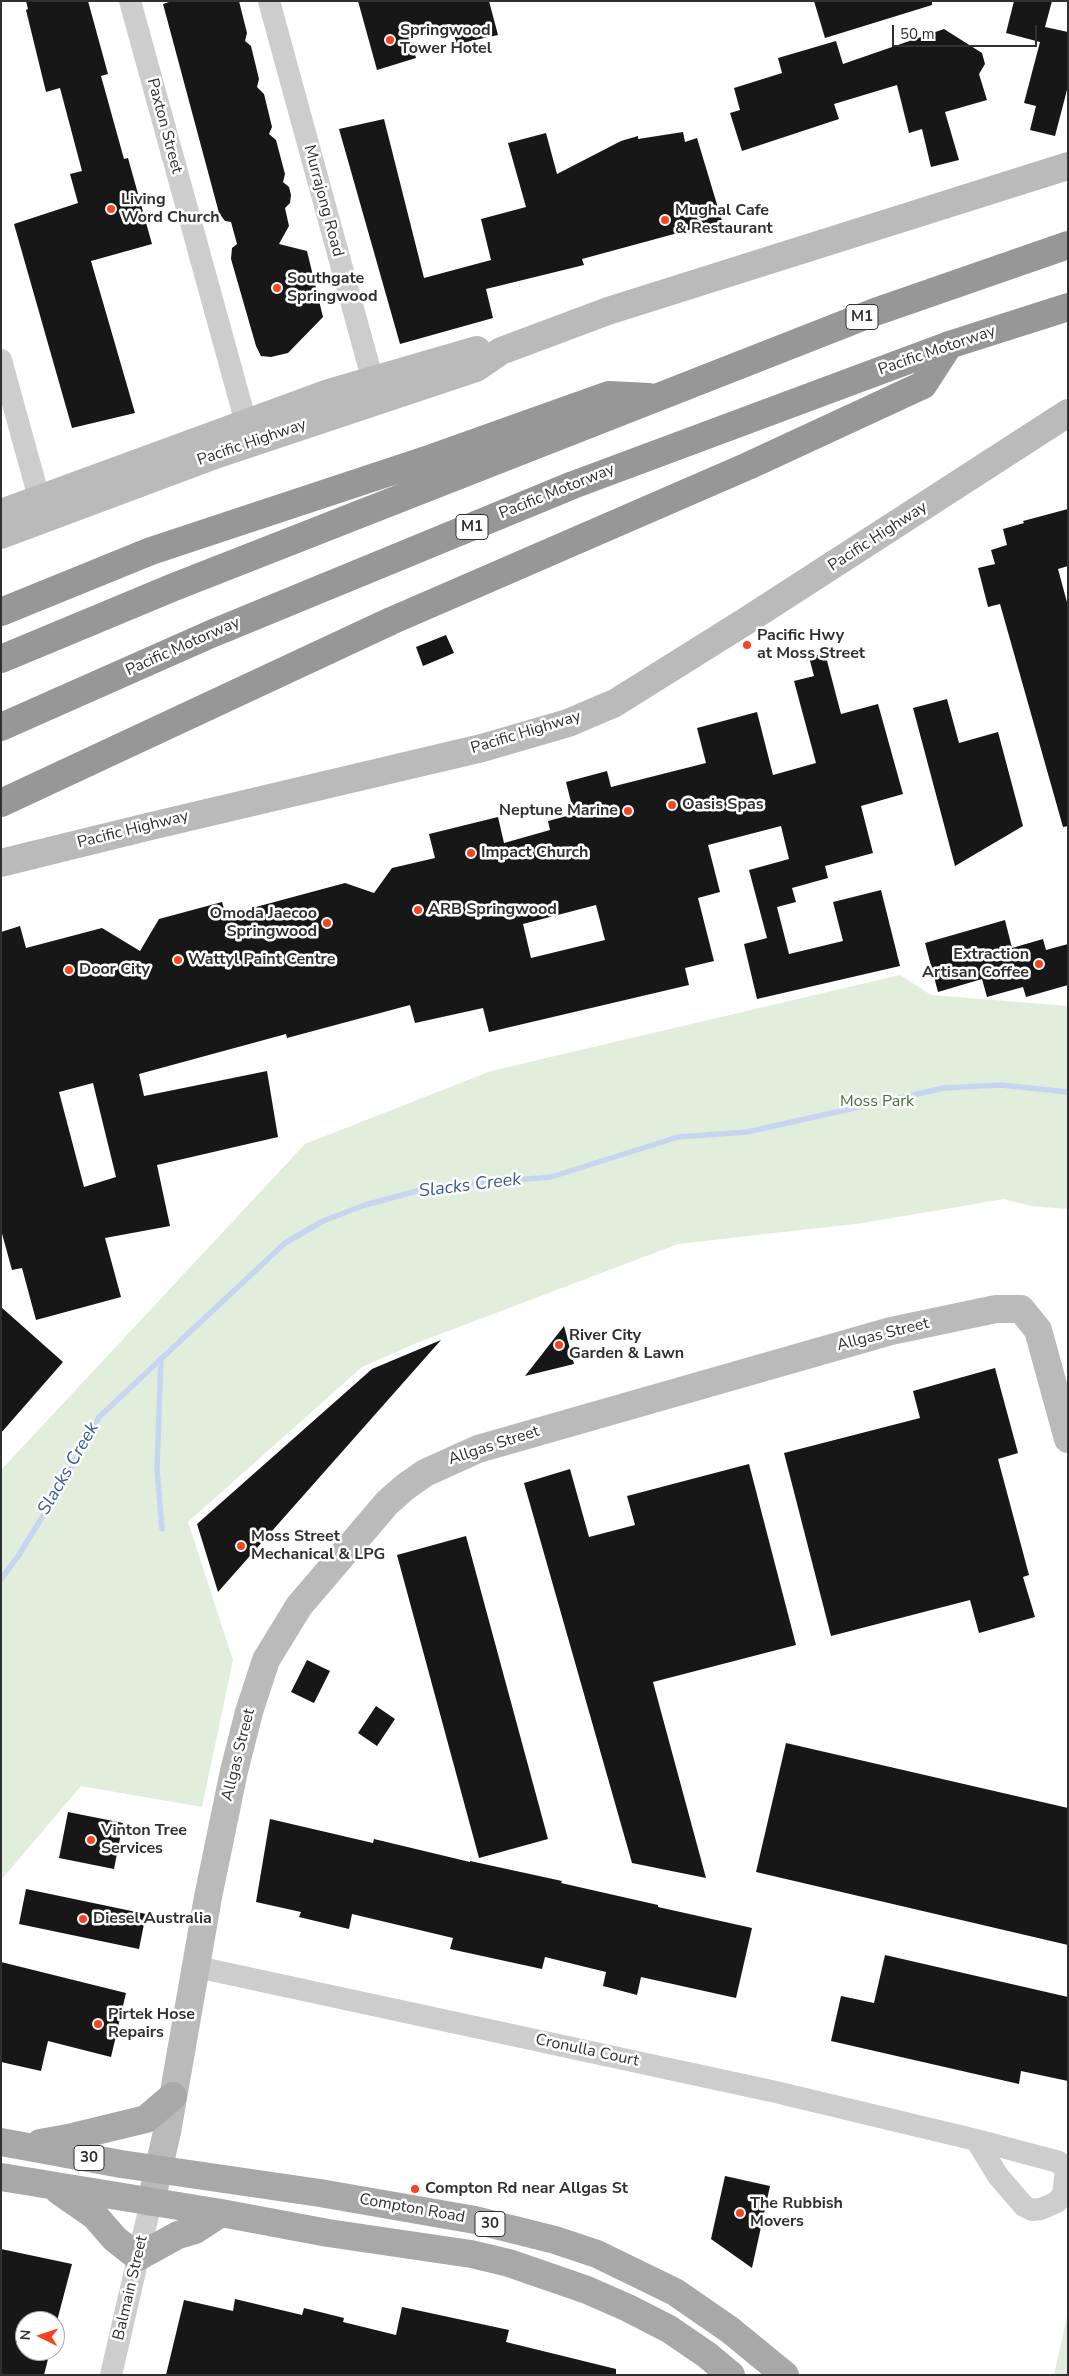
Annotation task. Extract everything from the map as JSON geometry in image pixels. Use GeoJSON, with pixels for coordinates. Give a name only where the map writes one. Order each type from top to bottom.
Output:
{"type":"FeatureCollection","features":[{"type":"Feature","properties":{"kind":"highway","name":"M1"},"geometry":{"type":"LineString","coordinates":[[1,659],[174,587],[875,312],[1068,245]]}},
{"type":"Feature","properties":{"kind":"highway","name":"Pacific Motorway"},"geometry":{"type":"LineString","coordinates":[[1,727],[211,634],[573,485],[949,345],[1068,307]]}},
{"type":"Feature","properties":{"kind":"highway"},"geometry":{"type":"LineString","coordinates":[[1,804],[390,621],[748,466],[923,385],[949,345]]}},
{"type":"Feature","properties":{"kind":"highway"},"geometry":{"type":"LineString","coordinates":[[1,612],[151,551],[432,458],[609,394],[659,398]]}},
{"type":"Feature","properties":{"kind":"main road"},"geometry":{"type":"LineString","coordinates":[[11,2144],[68,2138],[146,2119],[173,2096]]}},
{"type":"Feature","properties":{"kind":"main road","name":"Compton Road"},"geometry":{"type":"LineString","coordinates":[[11,2144],[158,2169],[320,2193],[474,2220],[555,2240],[598,2254],[675,2292],[730,2330],[786,2375]]}},
{"type":"Feature","properties":{"kind":"main road","name":"30"},"geometry":{"type":"LineString","coordinates":[[1,2177],[54,2188],[222,2213],[328,2233],[471,2254],[509,2263],[587,2290],[669,2329],[707,2354],[731,2375]]}},
{"type":"Feature","properties":{"kind":"main road"},"geometry":{"type":"LineString","coordinates":[[54,2188],[95,2216],[115,2239],[138,2257],[178,2235],[194,2230],[222,2213]]}},
{"type":"Feature","properties":{"kind":"street","name":"Paxton Street"},"geometry":{"type":"LineString","coordinates":[[130,1],[246,423]]}},
{"type":"Feature","properties":{"kind":"street","name":"Murrajong Road"},"geometry":{"type":"LineString","coordinates":[[269,1],[375,390]]}},
{"type":"Feature","properties":{"kind":"street","name":"Pacific Highway"},"geometry":{"type":"LineString","coordinates":[[1,536],[42,509],[246,423],[375,390],[476,368],[501,350],[608,311],[1068,166]]}},
{"type":"Feature","properties":{"kind":"street"},"geometry":{"type":"LineString","coordinates":[[1,360],[42,509]]}},
{"type":"Feature","properties":{"kind":"street","name":"Pacific Highway"},"geometry":{"type":"LineString","coordinates":[[1,513],[42,509],[218,454],[375,390]]}},
{"type":"Feature","properties":{"kind":"street","name":"Pacific Highway"},"geometry":{"type":"LineString","coordinates":[[1,864],[176,820],[482,748],[568,723],[615,703],[1068,414]]}},
{"type":"Feature","properties":{"kind":"street","name":"Allgas Street"},"geometry":{"type":"LineString","coordinates":[[151,2202],[173,2096],[208,1897],[234,1771],[249,1712],[266,1660],[299,1606],[388,1503],[405,1487],[432,1469],[478,1449],[891,1331],[996,1309],[1021,1309],[1038,1330],[1068,1439]]}},
{"type":"Feature","properties":{"kind":"street","name":"Cronulla Court"},"geometry":{"type":"LineString","coordinates":[[197,1967],[776,2092],[976,2140]]}},
{"type":"Feature","properties":{"kind":"street","name":"Balmain Street"},"geometry":{"type":"LineString","coordinates":[[111,2375],[151,2202]]}},
{"type":"Feature","properties":{"kind":"green space","name":"Moss Park"},"geometry":{"type":"Polygon","coordinates":[[[900,975],[931,995],[1068,1006],[1068,1209],[1031,1206],[1004,1199],[863,1223],[678,1244],[414,1344],[362,1367],[188,1522],[233,1660],[202,1807],[81,1786],[1,1880],[1,1470],[305,1144],[491,1071],[900,975]]]}},
{"type":"Feature","properties":{"kind":"green space"},"geometry":{"type":"Polygon","coordinates":[[[1068,2312],[1068,2375],[1054,2375],[1068,2312]]]}},
{"type":"Feature","properties":{"kind":"building"},"geometry":{"type":"Polygon","coordinates":[[[26,1],[88,1],[108,74],[101,76],[124,159],[128,158],[152,244],[91,261],[135,413],[72,428],[14,224],[78,203],[70,174],[82,171],[60,88],[46,92],[26,10],[28,9],[26,1]]]}},
{"type":"Feature","properties":{"kind":"building"},"geometry":{"type":"Polygon","coordinates":[[[172,1],[239,1],[247,33],[245,41],[251,46],[259,79],[257,87],[264,94],[272,127],[269,134],[276,140],[285,174],[283,182],[289,187],[291,195],[290,203],[285,208],[289,226],[279,244],[307,251],[323,317],[288,353],[271,357],[261,356],[256,346],[231,259],[232,248],[237,244],[231,222],[225,221],[219,213],[163,4],[172,1]]]}},
{"type":"Feature","properties":{"kind":"building","name":"Springwood Tower Hotel"},"geometry":{"type":"Polygon","coordinates":[[[358,1],[489,1],[498,35],[457,44],[450,24],[409,34],[416,58],[377,70],[358,1]]]}},
{"type":"Feature","properties":{"kind":"building"},"geometry":{"type":"Polygon","coordinates":[[[814,1],[932,1],[932,5],[825,38],[814,1]]]}},
{"type":"Feature","properties":{"kind":"building"},"geometry":{"type":"Polygon","coordinates":[[[1014,1],[1052,1],[1045,27],[1068,32],[1068,86],[1055,136],[1030,130],[1036,106],[1024,103],[1040,42],[1006,33],[1014,1]]]}},
{"type":"Feature","properties":{"kind":"building"},"geometry":{"type":"Polygon","coordinates":[[[944,29],[982,53],[985,64],[979,74],[987,100],[945,112],[959,160],[931,167],[922,129],[909,133],[897,85],[834,104],[839,119],[742,151],[730,113],[740,110],[734,88],[782,73],[778,58],[836,41],[843,64],[944,29]]]}},
{"type":"Feature","properties":{"kind":"building"},"geometry":{"type":"Polygon","coordinates":[[[384,119],[424,278],[491,260],[481,219],[526,207],[508,143],[546,133],[557,174],[621,141],[638,136],[638,139],[683,132],[685,142],[697,138],[722,221],[582,259],[584,265],[486,289],[493,318],[400,344],[339,129],[384,119]]]}},
{"type":"Feature","properties":{"kind":"building"},"geometry":{"type":"Polygon","coordinates":[[[1068,509],[1068,566],[1058,569],[1068,606],[1068,826],[1063,827],[1000,604],[988,607],[978,568],[995,564],[991,550],[1007,545],[1003,529],[1024,523],[1023,521],[1068,509]]]}},
{"type":"Feature","properties":{"kind":"building"},"geometry":{"type":"Polygon","coordinates":[[[446,635],[454,653],[423,666],[416,647],[446,635]]]}},
{"type":"Feature","properties":{"kind":"building"},"geometry":{"type":"Polygon","coordinates":[[[825,653],[841,714],[878,704],[903,794],[861,806],[873,853],[825,866],[828,878],[792,888],[796,902],[777,907],[789,954],[843,941],[833,902],[881,890],[900,966],[757,999],[744,944],[767,938],[749,870],[789,859],[781,826],[708,845],[720,892],[698,898],[714,961],[685,968],[689,985],[489,1032],[483,1008],[415,1023],[410,1005],[287,1038],[286,1034],[139,1074],[144,1096],[267,1071],[278,1137],[157,1165],[170,1226],[105,1238],[121,1297],[36,1320],[22,1268],[12,1270],[1,1230],[1,932],[20,926],[26,948],[102,928],[140,951],[159,919],[222,902],[226,915],[345,883],[374,893],[392,868],[435,858],[429,834],[498,817],[504,843],[550,830],[548,821],[574,814],[566,782],[607,771],[611,787],[706,763],[697,728],[757,712],[773,775],[816,763],[794,681],[814,676],[809,657],[825,653]],[[596,905],[523,924],[531,958],[605,940],[596,905]],[[93,1083],[59,1092],[84,1187],[116,1177],[93,1083]]]}},
{"type":"Feature","properties":{"kind":"building"},"geometry":{"type":"Polygon","coordinates":[[[947,699],[959,743],[998,732],[1023,826],[955,866],[913,708],[947,699]]]}},
{"type":"Feature","properties":{"kind":"building"},"geometry":{"type":"Polygon","coordinates":[[[1005,920],[1012,948],[1043,939],[1046,950],[1068,944],[1068,985],[1026,997],[1023,987],[987,997],[982,979],[938,992],[925,943],[1005,920]]]}},
{"type":"Feature","properties":{"kind":"building"},"geometry":{"type":"Polygon","coordinates":[[[1,1307],[63,1362],[1,1433],[1,1307]]]}},
{"type":"Feature","properties":{"kind":"building","name":"River City Garden & Lawn"},"geometry":{"type":"Polygon","coordinates":[[[564,1326],[574,1364],[525,1376],[564,1326]]]}},
{"type":"Feature","properties":{"kind":"building"},"geometry":{"type":"Polygon","coordinates":[[[441,1340],[218,1592],[197,1524],[372,1369],[441,1340]]]}},
{"type":"Feature","properties":{"kind":"building"},"geometry":{"type":"Polygon","coordinates":[[[995,1368],[1018,1453],[998,1459],[1029,1575],[1023,1577],[1035,1617],[979,1633],[970,1600],[831,1636],[784,1453],[920,1418],[913,1391],[995,1368]]]}},
{"type":"Feature","properties":{"kind":"building"},"geometry":{"type":"Polygon","coordinates":[[[749,1464],[796,1645],[653,1682],[706,1878],[632,1863],[524,1483],[570,1469],[589,1537],[635,1525],[627,1496],[749,1464]]]}},
{"type":"Feature","properties":{"kind":"building"},"geometry":{"type":"Polygon","coordinates":[[[466,1536],[548,1839],[479,1858],[397,1555],[466,1536]]]}},
{"type":"Feature","properties":{"kind":"building"},"geometry":{"type":"Polygon","coordinates":[[[307,1660],[330,1671],[314,1703],[291,1692],[307,1660]]]}},
{"type":"Feature","properties":{"kind":"building"},"geometry":{"type":"Polygon","coordinates":[[[376,1706],[395,1719],[377,1746],[358,1733],[376,1706]]]}},
{"type":"Feature","properties":{"kind":"building"},"geometry":{"type":"Polygon","coordinates":[[[786,1743],[1068,1808],[1068,1945],[756,1872],[786,1743]]]}},
{"type":"Feature","properties":{"kind":"building","name":"Vinton Tree Services"},"geometry":{"type":"Polygon","coordinates":[[[68,1812],[123,1823],[114,1869],[59,1858],[68,1812]]]}},
{"type":"Feature","properties":{"kind":"building"},"geometry":{"type":"Polygon","coordinates":[[[270,1819],[373,1843],[374,1839],[470,1862],[562,1881],[561,1883],[752,1928],[736,1998],[641,1977],[637,1995],[603,1986],[606,1972],[545,1957],[542,1969],[450,1949],[453,1938],[352,1914],[349,1929],[299,1917],[301,1912],[256,1902],[270,1819]]]}},
{"type":"Feature","properties":{"kind":"building","name":"Diesel Australia"},"geometry":{"type":"Polygon","coordinates":[[[26,1889],[146,1914],[139,1949],[19,1924],[26,1889]]]}},
{"type":"Feature","properties":{"kind":"building"},"geometry":{"type":"Polygon","coordinates":[[[885,1955],[1068,1997],[1068,2081],[1021,2071],[1019,2084],[831,2041],[841,1996],[874,2003],[885,1955]]]}},
{"type":"Feature","properties":{"kind":"building"},"geometry":{"type":"Polygon","coordinates":[[[1,1962],[126,1993],[111,2057],[48,2041],[41,2071],[1,2062],[1,1962]]]}},
{"type":"Feature","properties":{"kind":"building","name":"The Rubbish Movers"},"geometry":{"type":"Polygon","coordinates":[[[725,2176],[770,2186],[752,2268],[711,2239],[725,2176]]]}},
{"type":"Feature","properties":{"kind":"building"},"geometry":{"type":"Polygon","coordinates":[[[1,2249],[72,2264],[60,2311],[15,2311],[15,2361],[48,2361],[44,2375],[1,2375],[1,2249]]]}},
{"type":"Feature","properties":{"kind":"building"},"geometry":{"type":"Polygon","coordinates":[[[235,2299],[302,2315],[304,2308],[344,2318],[343,2322],[396,2335],[402,2307],[509,2330],[506,2342],[616,2369],[616,2375],[166,2375],[184,2300],[233,2311],[235,2299]]]}},
{"type":"Feature","properties":{"kind":"waterway","name":"Slacks Creek"},"geometry":{"type":"LineString","coordinates":[[1,1579],[19,1555],[64,1481],[99,1417],[285,1243],[323,1221],[365,1205],[432,1187],[551,1177],[678,1137],[747,1132],[944,1088],[1001,1085],[1068,1092]]}},
{"type":"Feature","properties":{"kind":"waterway"},"geometry":{"type":"LineString","coordinates":[[161,1358],[157,1469],[162,1529]]}},
{"type":"Feature","properties":{"kind":"place","name":"Springwood Tower Hotel"},"geometry":{"type":"Point","coordinates":[390,40]}},
{"type":"Feature","properties":{"kind":"place","name":"Living Word Church"},"geometry":{"type":"Point","coordinates":[111,209]}},
{"type":"Feature","properties":{"kind":"place","name":"Mughal Cafe & Restaurant"},"geometry":{"type":"Point","coordinates":[665,220]}},
{"type":"Feature","properties":{"kind":"place","name":"Southgate Springwood"},"geometry":{"type":"Point","coordinates":[277,288]}},
{"type":"Feature","properties":{"kind":"place","name":"Pacific Hwy at Moss Street"},"geometry":{"type":"Point","coordinates":[747,645]}},
{"type":"Feature","properties":{"kind":"place","name":"Oasis Spas"},"geometry":{"type":"Point","coordinates":[672,805]}},
{"type":"Feature","properties":{"kind":"place","name":"Neptune Marine"},"geometry":{"type":"Point","coordinates":[628,811]}},
{"type":"Feature","properties":{"kind":"place","name":"Impact Church"},"geometry":{"type":"Point","coordinates":[471,853]}},
{"type":"Feature","properties":{"kind":"place","name":"ARB Springwood"},"geometry":{"type":"Point","coordinates":[418,910]}},
{"type":"Feature","properties":{"kind":"place","name":"Omoda Jaecoo Springwood"},"geometry":{"type":"Point","coordinates":[327,923]}},
{"type":"Feature","properties":{"kind":"place","name":"Wattyl Paint Centre"},"geometry":{"type":"Point","coordinates":[178,960]}},
{"type":"Feature","properties":{"kind":"place","name":"Extraction Artisan Coffee"},"geometry":{"type":"Point","coordinates":[1039,964]}},
{"type":"Feature","properties":{"kind":"place","name":"Door City"},"geometry":{"type":"Point","coordinates":[69,970]}},
{"type":"Feature","properties":{"kind":"place","name":"River City Garden & Lawn"},"geometry":{"type":"Point","coordinates":[559,1345]}},
{"type":"Feature","properties":{"kind":"place","name":"Moss Street Mechanical & LPG"},"geometry":{"type":"Point","coordinates":[241,1546]}},
{"type":"Feature","properties":{"kind":"place","name":"Vinton Tree Services"},"geometry":{"type":"Point","coordinates":[91,1840]}},
{"type":"Feature","properties":{"kind":"place","name":"Diesel Australia"},"geometry":{"type":"Point","coordinates":[83,1919]}},
{"type":"Feature","properties":{"kind":"place","name":"Pirtek Hose Repairs"},"geometry":{"type":"Point","coordinates":[98,2024]}},
{"type":"Feature","properties":{"kind":"place","name":"Compton Rd near Allgas St"},"geometry":{"type":"Point","coordinates":[415,2189]}},
{"type":"Feature","properties":{"kind":"place","name":"The Rubbish Movers"},"geometry":{"type":"Point","coordinates":[740,2213]}}]}
